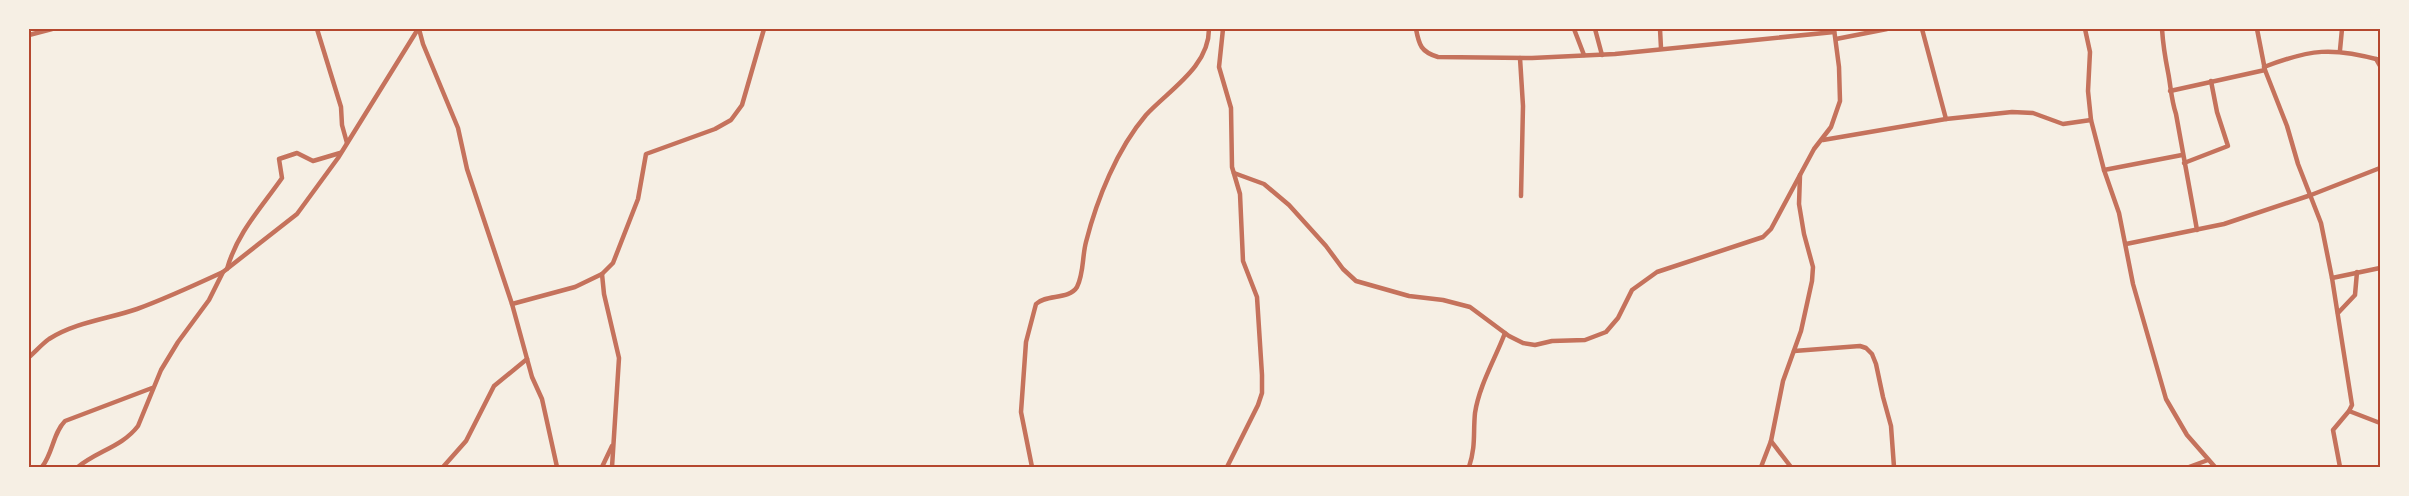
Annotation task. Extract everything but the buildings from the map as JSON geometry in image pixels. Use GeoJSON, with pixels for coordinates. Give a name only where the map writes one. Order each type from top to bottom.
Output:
{"type":"FeatureCollection","features":[{"type":"Feature","properties":{"kind":"street"},"geometry":{"type":"LineString","coordinates":[[29,36],[52,29]]}},
{"type":"Feature","properties":{"kind":"street"},"geometry":{"type":"LineString","coordinates":[[317,29],[341,107],[342,126],[348,143]]}},
{"type":"Feature","properties":{"kind":"street"},"geometry":{"type":"LineString","coordinates":[[29,357],[49,339],[71,329],[101,318],[135,310],[225,270],[297,214],[348,143],[419,29]]}},
{"type":"Feature","properties":{"kind":"street"},"geometry":{"type":"LineString","coordinates":[[419,29],[423,44],[458,128],[467,169],[547,416],[557,467]]}},
{"type":"Feature","properties":{"kind":"street"},"geometry":{"type":"LineString","coordinates":[[512,304],[575,287],[602,274],[613,263],[638,199],[646,154],[715,129],[738,114],[764,29]]}},
{"type":"Feature","properties":{"kind":"street"},"geometry":{"type":"LineString","coordinates":[[1032,467],[1021,412],[1026,342],[1036,304],[1040,300],[1070,293],[1076,288],[1081,276],[1085,243],[1102,195],[1118,158],[1146,116],[1195,67],[1208,43],[1209,29]]}},
{"type":"Feature","properties":{"kind":"street"},"geometry":{"type":"LineString","coordinates":[[1224,29],[1219,67],[1231,108],[1234,173],[1240,194],[1243,261],[1257,297],[1262,393],[1258,405],[1227,467]]}},
{"type":"Feature","properties":{"kind":"street"},"geometry":{"type":"LineString","coordinates":[[1234,173],[1264,184],[1289,205],[1326,246],[1342,269],[1356,281],[1410,296],[1443,300],[1470,307],[1523,343],[1535,345],[1552,341],[1585,340],[1606,332],[1618,318],[1632,290],[1657,272],[1753,242],[1763,237],[1771,229],[1814,149],[1823,140],[1834,121],[1840,101],[1834,30],[1602,54],[1520,58],[1438,57],[1426,54],[1421,49],[1416,29]]}},
{"type":"Feature","properties":{"kind":"street"},"geometry":{"type":"LineString","coordinates":[[1574,29],[1584,55]]}},
{"type":"Feature","properties":{"kind":"street"},"geometry":{"type":"LineString","coordinates":[[1595,29],[1602,54]]}},
{"type":"Feature","properties":{"kind":"street"},"geometry":{"type":"LineString","coordinates":[[1660,29],[1661,48]]}},
{"type":"Feature","properties":{"kind":"street"},"geometry":{"type":"LineString","coordinates":[[1836,39],[1887,29]]}},
{"type":"Feature","properties":{"kind":"street"},"geometry":{"type":"LineString","coordinates":[[1922,29],[1946,119]]}},
{"type":"Feature","properties":{"kind":"street"},"geometry":{"type":"LineString","coordinates":[[2085,29],[2090,52],[2088,91],[2092,120],[2104,170],[2119,213],[2133,284],[2166,399],[2187,435],[2215,467]]}},
{"type":"Feature","properties":{"kind":"street"},"geometry":{"type":"LineString","coordinates":[[2162,29],[2163,53],[2168,71],[2170,91],[2197,230]]}},
{"type":"Feature","properties":{"kind":"street"},"geometry":{"type":"LineString","coordinates":[[2257,29],[2265,69],[2288,126],[2298,164],[2321,223],[2332,278],[2351,402],[2349,411],[2333,430],[2340,467]]}},
{"type":"Feature","properties":{"kind":"street"},"geometry":{"type":"LineString","coordinates":[[2340,50],[2342,29]]}},
{"type":"Feature","properties":{"kind":"street"},"geometry":{"type":"LineString","coordinates":[[2170,91],[2265,69],[2302,54],[2340,50],[2378,59],[2380,66]]}},
{"type":"Feature","properties":{"kind":"street"},"geometry":{"type":"LineString","coordinates":[[1520,58],[1523,106],[1522,196]]}},
{"type":"Feature","properties":{"kind":"street"},"geometry":{"type":"LineString","coordinates":[[2184,163],[2228,146],[2217,112],[2211,81]]}},
{"type":"Feature","properties":{"kind":"street"},"geometry":{"type":"LineString","coordinates":[[1823,140],[1946,119],[2023,112],[2063,124],[2092,120]]}},
{"type":"Feature","properties":{"kind":"street"},"geometry":{"type":"LineString","coordinates":[[78,467],[122,442],[138,426],[152,388],[178,342],[209,300],[246,225],[262,207],[282,178],[279,159],[297,153],[313,161],[342,152]]}},
{"type":"Feature","properties":{"kind":"street"},"geometry":{"type":"LineString","coordinates":[[2104,170],[2182,155]]}},
{"type":"Feature","properties":{"kind":"street"},"geometry":{"type":"LineString","coordinates":[[2126,244],[2224,224],[2311,195],[2380,168]]}},
{"type":"Feature","properties":{"kind":"street"},"geometry":{"type":"LineString","coordinates":[[1761,467],[1771,441],[1783,381],[1801,331],[1813,267],[1804,234],[1799,204],[1800,175]]}},
{"type":"Feature","properties":{"kind":"street"},"geometry":{"type":"LineString","coordinates":[[2332,278],[2380,268]]}},
{"type":"Feature","properties":{"kind":"street"},"geometry":{"type":"LineString","coordinates":[[2338,313],[2346,307],[2355,295],[2357,272]]}},
{"type":"Feature","properties":{"kind":"street"},"geometry":{"type":"LineString","coordinates":[[602,274],[604,294],[618,358],[612,467]]}},
{"type":"Feature","properties":{"kind":"street"},"geometry":{"type":"LineString","coordinates":[[1469,467],[1476,434],[1475,414],[1480,393],[1506,333]]}},
{"type":"Feature","properties":{"kind":"street"},"geometry":{"type":"LineString","coordinates":[[1794,350],[1860,346],[1866,348],[1872,354],[1891,426],[1894,467]]}},
{"type":"Feature","properties":{"kind":"street"},"geometry":{"type":"LineString","coordinates":[[443,467],[466,441],[494,386],[527,359]]}},
{"type":"Feature","properties":{"kind":"street"},"geometry":{"type":"LineString","coordinates":[[42,467],[52,450],[60,427],[66,421],[152,388]]}},
{"type":"Feature","properties":{"kind":"street"},"geometry":{"type":"LineString","coordinates":[[2349,411],[2380,423]]}},
{"type":"Feature","properties":{"kind":"street"},"geometry":{"type":"LineString","coordinates":[[1771,441],[1791,467]]}},
{"type":"Feature","properties":{"kind":"street"},"geometry":{"type":"LineString","coordinates":[[602,467],[613,445]]}},
{"type":"Feature","properties":{"kind":"street"},"geometry":{"type":"LineString","coordinates":[[2189,467],[2208,460]]}}]}
